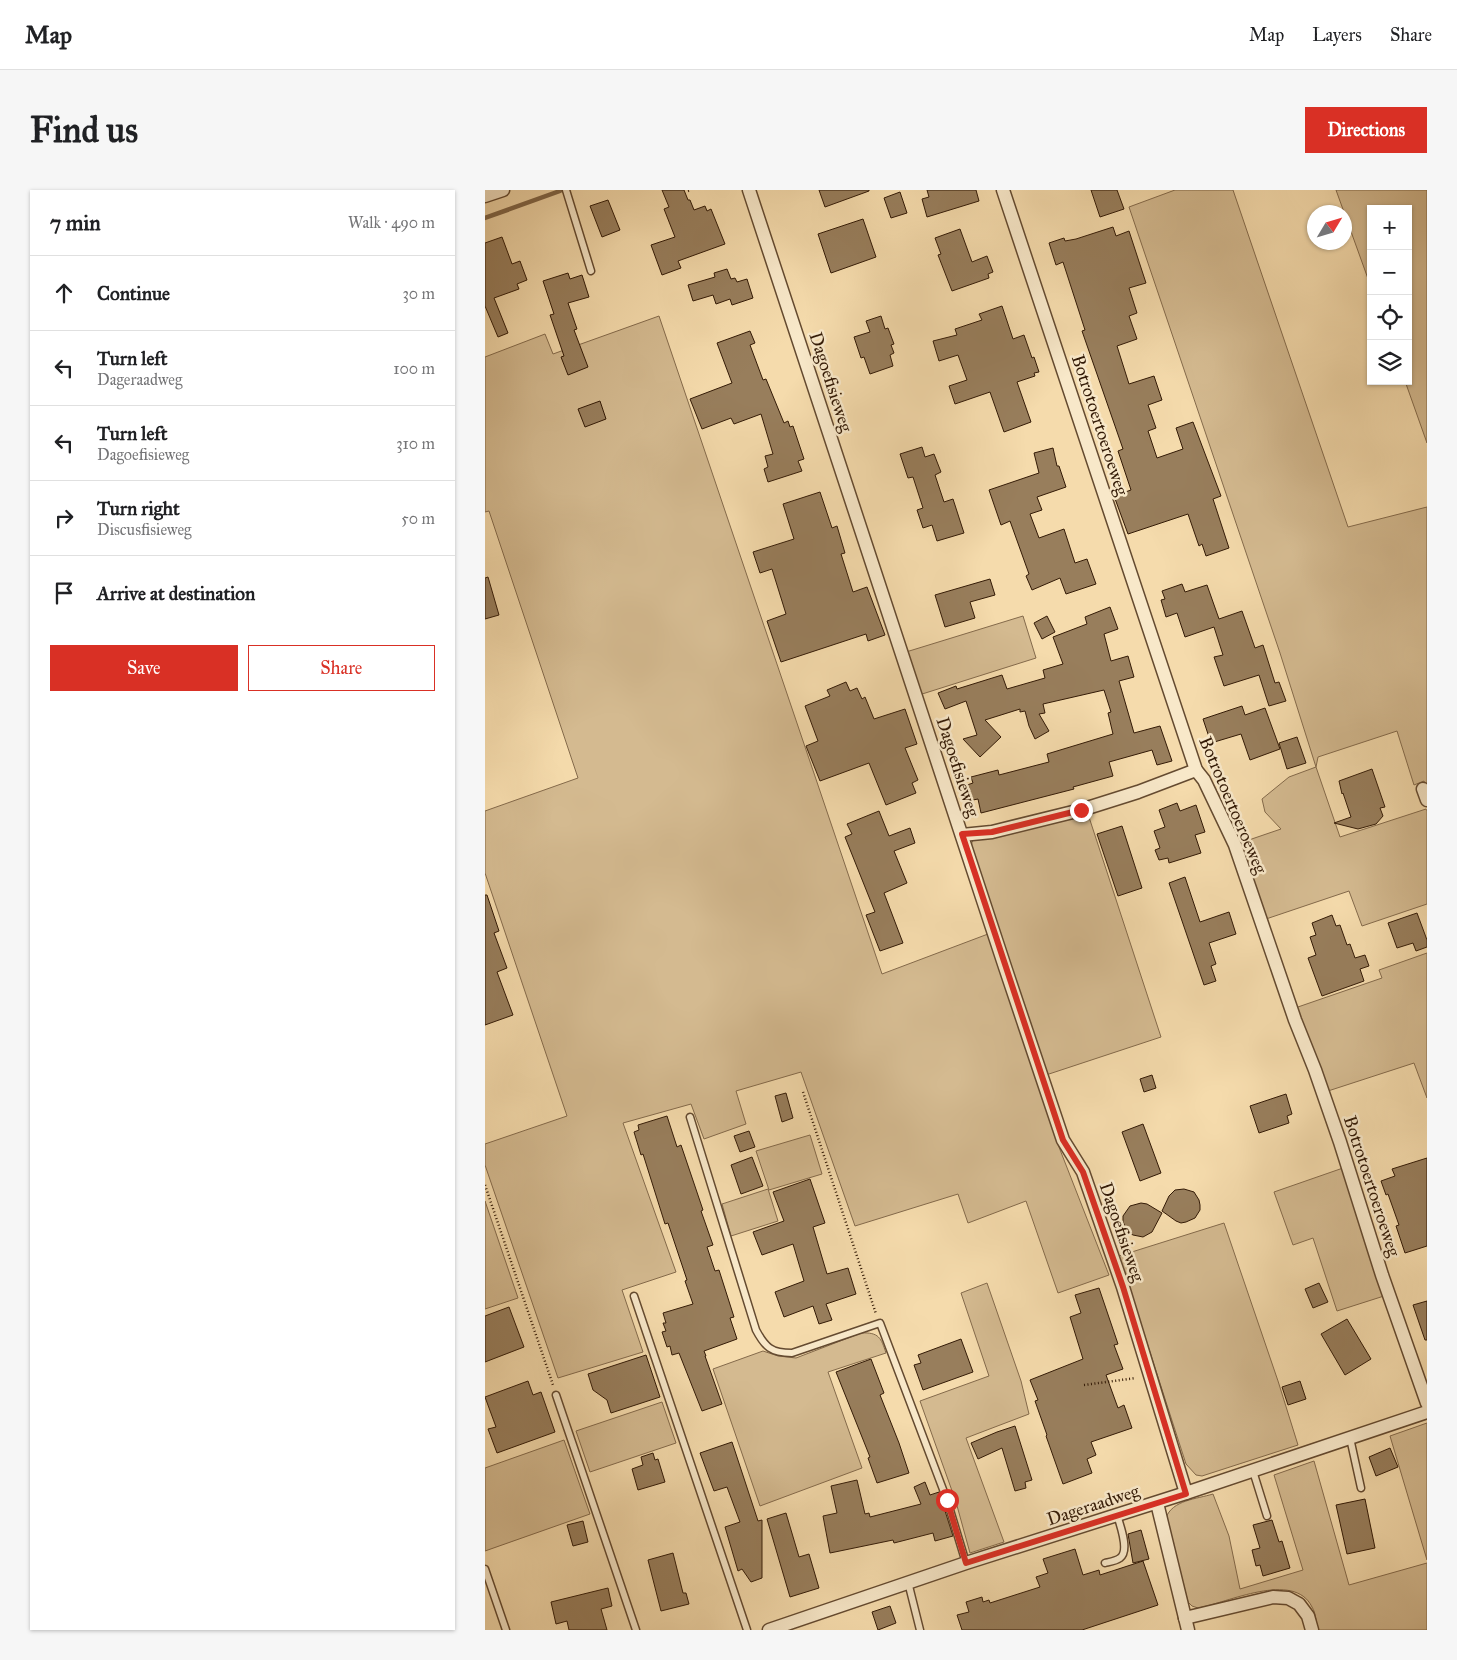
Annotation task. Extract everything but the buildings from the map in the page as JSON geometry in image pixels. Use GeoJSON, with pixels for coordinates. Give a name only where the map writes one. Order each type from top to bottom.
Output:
{"type":"FeatureCollection","features":[{"type":"Feature","properties":{"kind":"street"},"geometry":{"type":"LineString","coordinates":[[485,196],[503,190]]}},
{"type":"Feature","properties":{"kind":"street","name":"Dagoefisieweg"},"geometry":{"type":"LineString","coordinates":[[749,190],[1063,1140],[1083,1172],[1123,1287],[1186,1494]]}},
{"type":"Feature","properties":{"kind":"street","name":"Botrotoertoeroeweg"},"geometry":{"type":"LineString","coordinates":[[1003,190],[1196,770],[1204,780],[1235,844],[1295,1020],[1340,1142],[1382,1275],[1427,1403]]}},
{"type":"Feature","properties":{"kind":"street"},"geometry":{"type":"LineString","coordinates":[[962,834],[992,832],[1081,810],[1138,792],[1196,770]]}},
{"type":"Feature","properties":{"kind":"street","name":"Dageraadweg"},"geometry":{"type":"LineString","coordinates":[[769,1630],[966,1563],[1186,1494],[1427,1412]]}},
{"type":"Feature","properties":{"kind":"street"},"geometry":{"type":"LineString","coordinates":[[1157,1503],[1186,1624],[1273,1597],[1288,1598],[1299,1604],[1308,1616],[1312,1630]]}},
{"type":"Feature","properties":{"kind":"lane"},"geometry":{"type":"LineString","coordinates":[[566,190],[591,271]]}},
{"type":"Feature","properties":{"kind":"lane"},"geometry":{"type":"LineString","coordinates":[[690,1117],[756,1330],[763,1344],[781,1353],[792,1353],[880,1323],[947,1500],[966,1563]]}},
{"type":"Feature","properties":{"kind":"lane"},"geometry":{"type":"LineString","coordinates":[[634,1296],[747,1630]]}},
{"type":"Feature","properties":{"kind":"lane"},"geometry":{"type":"LineString","coordinates":[[556,1395],[636,1630]]}},
{"type":"Feature","properties":{"kind":"lane"},"geometry":{"type":"LineString","coordinates":[[1350,1438],[1361,1488]]}},
{"type":"Feature","properties":{"kind":"lane"},"geometry":{"type":"LineString","coordinates":[[1253,1471],[1267,1516]]}},
{"type":"Feature","properties":{"kind":"lane"},"geometry":{"type":"LineString","coordinates":[[1105,1563],[1119,1559],[1124,1553],[1125,1547],[1117,1515]]}},
{"type":"Feature","properties":{"kind":"lane"},"geometry":{"type":"LineString","coordinates":[[485,1569],[506,1630]]}},
{"type":"Feature","properties":{"kind":"lane"},"geometry":{"type":"LineString","coordinates":[[908,1582],[920,1630]]}},
{"type":"Feature","properties":{"kind":"path"},"geometry":{"type":"LineString","coordinates":[[803,1092],[880,1323]]}},
{"type":"Feature","properties":{"kind":"path"},"geometry":{"type":"LineString","coordinates":[[485,1185],[556,1395]]}},
{"type":"Feature","properties":{"kind":"path"},"geometry":{"type":"LineString","coordinates":[[1084,1385],[1150,1376]]}},
{"type":"Feature","properties":{"kind":"shaded area"},"geometry":{"type":"Polygon","coordinates":[[[1175,190],[1233,190],[1348,527],[1427,507],[1427,789],[1424,781],[1414,785],[1397,731],[1318,757],[1316,767],[1280,653],[1129,207],[1175,190]]]}},
{"type":"Feature","properties":{"kind":"shaded area"},"geometry":{"type":"Polygon","coordinates":[[[1336,190],[1427,190],[1427,443],[1406,385],[1412,385],[1412,205],[1367,205],[1367,276],[1352,234],[1352,205],[1341,205],[1336,190]]]}},
{"type":"Feature","properties":{"kind":"shaded area"},"geometry":{"type":"Polygon","coordinates":[[[659,316],[882,974],[988,934],[1057,1142],[1109,1275],[1058,1293],[1026,1201],[968,1223],[958,1194],[855,1226],[801,1072],[736,1091],[746,1124],[704,1139],[691,1104],[623,1123],[676,1272],[622,1290],[643,1352],[558,1378],[485,1165],[485,1144],[567,1116],[485,873],[485,811],[578,778],[489,511],[485,512],[485,357],[545,334],[553,354],[659,316]]]}},
{"type":"Feature","properties":{"kind":"shaded area"},"geometry":{"type":"Polygon","coordinates":[[[1023,616],[1036,658],[919,695],[906,652],[1023,616]]]}},
{"type":"Feature","properties":{"kind":"shaded area"},"geometry":{"type":"Polygon","coordinates":[[[1316,767],[1340,837],[1426,809],[1427,904],[1362,926],[1349,891],[1266,919],[1240,843],[1281,829],[1265,812],[1262,799],[1289,777],[1316,767]]]}},
{"type":"Feature","properties":{"kind":"shaded area"},"geometry":{"type":"Polygon","coordinates":[[[1087,811],[1161,1037],[1046,1075],[971,849],[972,842],[977,836],[1087,811]]]}},
{"type":"Feature","properties":{"kind":"shaded area"},"geometry":{"type":"Polygon","coordinates":[[[1427,953],[1427,1098],[1414,1063],[1328,1091],[1295,1008],[1382,978],[1379,970],[1427,953]]]}},
{"type":"Feature","properties":{"kind":"shaded area"},"geometry":{"type":"Polygon","coordinates":[[[810,1135],[822,1174],[769,1190],[756,1151],[810,1135]]]}},
{"type":"Feature","properties":{"kind":"shaded area"},"geometry":{"type":"Polygon","coordinates":[[[1343,1168],[1384,1296],[1337,1311],[1313,1238],[1293,1245],[1274,1192],[1343,1168]]]}},
{"type":"Feature","properties":{"kind":"shaded area"},"geometry":{"type":"Polygon","coordinates":[[[768,1189],[778,1221],[731,1236],[722,1204],[768,1189]]]}},
{"type":"Feature","properties":{"kind":"shaded area"},"geometry":{"type":"Polygon","coordinates":[[[485,1201],[518,1298],[485,1309],[485,1201]]]}},
{"type":"Feature","properties":{"kind":"shaded area"},"geometry":{"type":"Polygon","coordinates":[[[1224,1223],[1298,1445],[1202,1476],[1196,1475],[1186,1464],[1119,1256],[1224,1223]]]}},
{"type":"Feature","properties":{"kind":"shaded area"},"geometry":{"type":"Polygon","coordinates":[[[987,1283],[1021,1381],[1029,1414],[966,1438],[1004,1542],[970,1553],[956,1502],[920,1401],[989,1376],[961,1293],[987,1283]]]}},
{"type":"Feature","properties":{"kind":"shaded area"},"geometry":{"type":"Polygon","coordinates":[[[861,1333],[876,1335],[883,1343],[886,1353],[828,1372],[862,1468],[760,1506],[713,1369],[763,1351],[778,1356],[796,1358],[861,1333]]]}},
{"type":"Feature","properties":{"kind":"shaded area"},"geometry":{"type":"Polygon","coordinates":[[[662,1402],[676,1443],[590,1472],[576,1431],[662,1402]]]}},
{"type":"Feature","properties":{"kind":"shaded area"},"geometry":{"type":"Polygon","coordinates":[[[1427,1423],[1427,1560],[1390,1436],[1427,1423]]]}},
{"type":"Feature","properties":{"kind":"shaded area"},"geometry":{"type":"Polygon","coordinates":[[[564,1440],[590,1514],[485,1551],[485,1468],[564,1440]]]}},
{"type":"Feature","properties":{"kind":"shaded area"},"geometry":{"type":"Polygon","coordinates":[[[1314,1461],[1349,1585],[1427,1563],[1427,1630],[1318,1630],[1312,1607],[1303,1596],[1291,1591],[1259,1592],[1198,1608],[1188,1602],[1166,1518],[1169,1512],[1186,1501],[1213,1494],[1229,1536],[1240,1589],[1303,1570],[1274,1475],[1314,1461]]]}},
{"type":"Feature","properties":{"kind":"waterway"},"geometry":{"type":"LineString","coordinates":[[485,218],[560,191]]}},
{"type":"Feature","properties":{"kind":"route"},"geometry":{"type":"LineString","coordinates":[[947,1500],[966,1563],[1186,1494],[1123,1287],[1083,1172],[1063,1140],[962,834],[992,832],[1081,810]]}}]}
